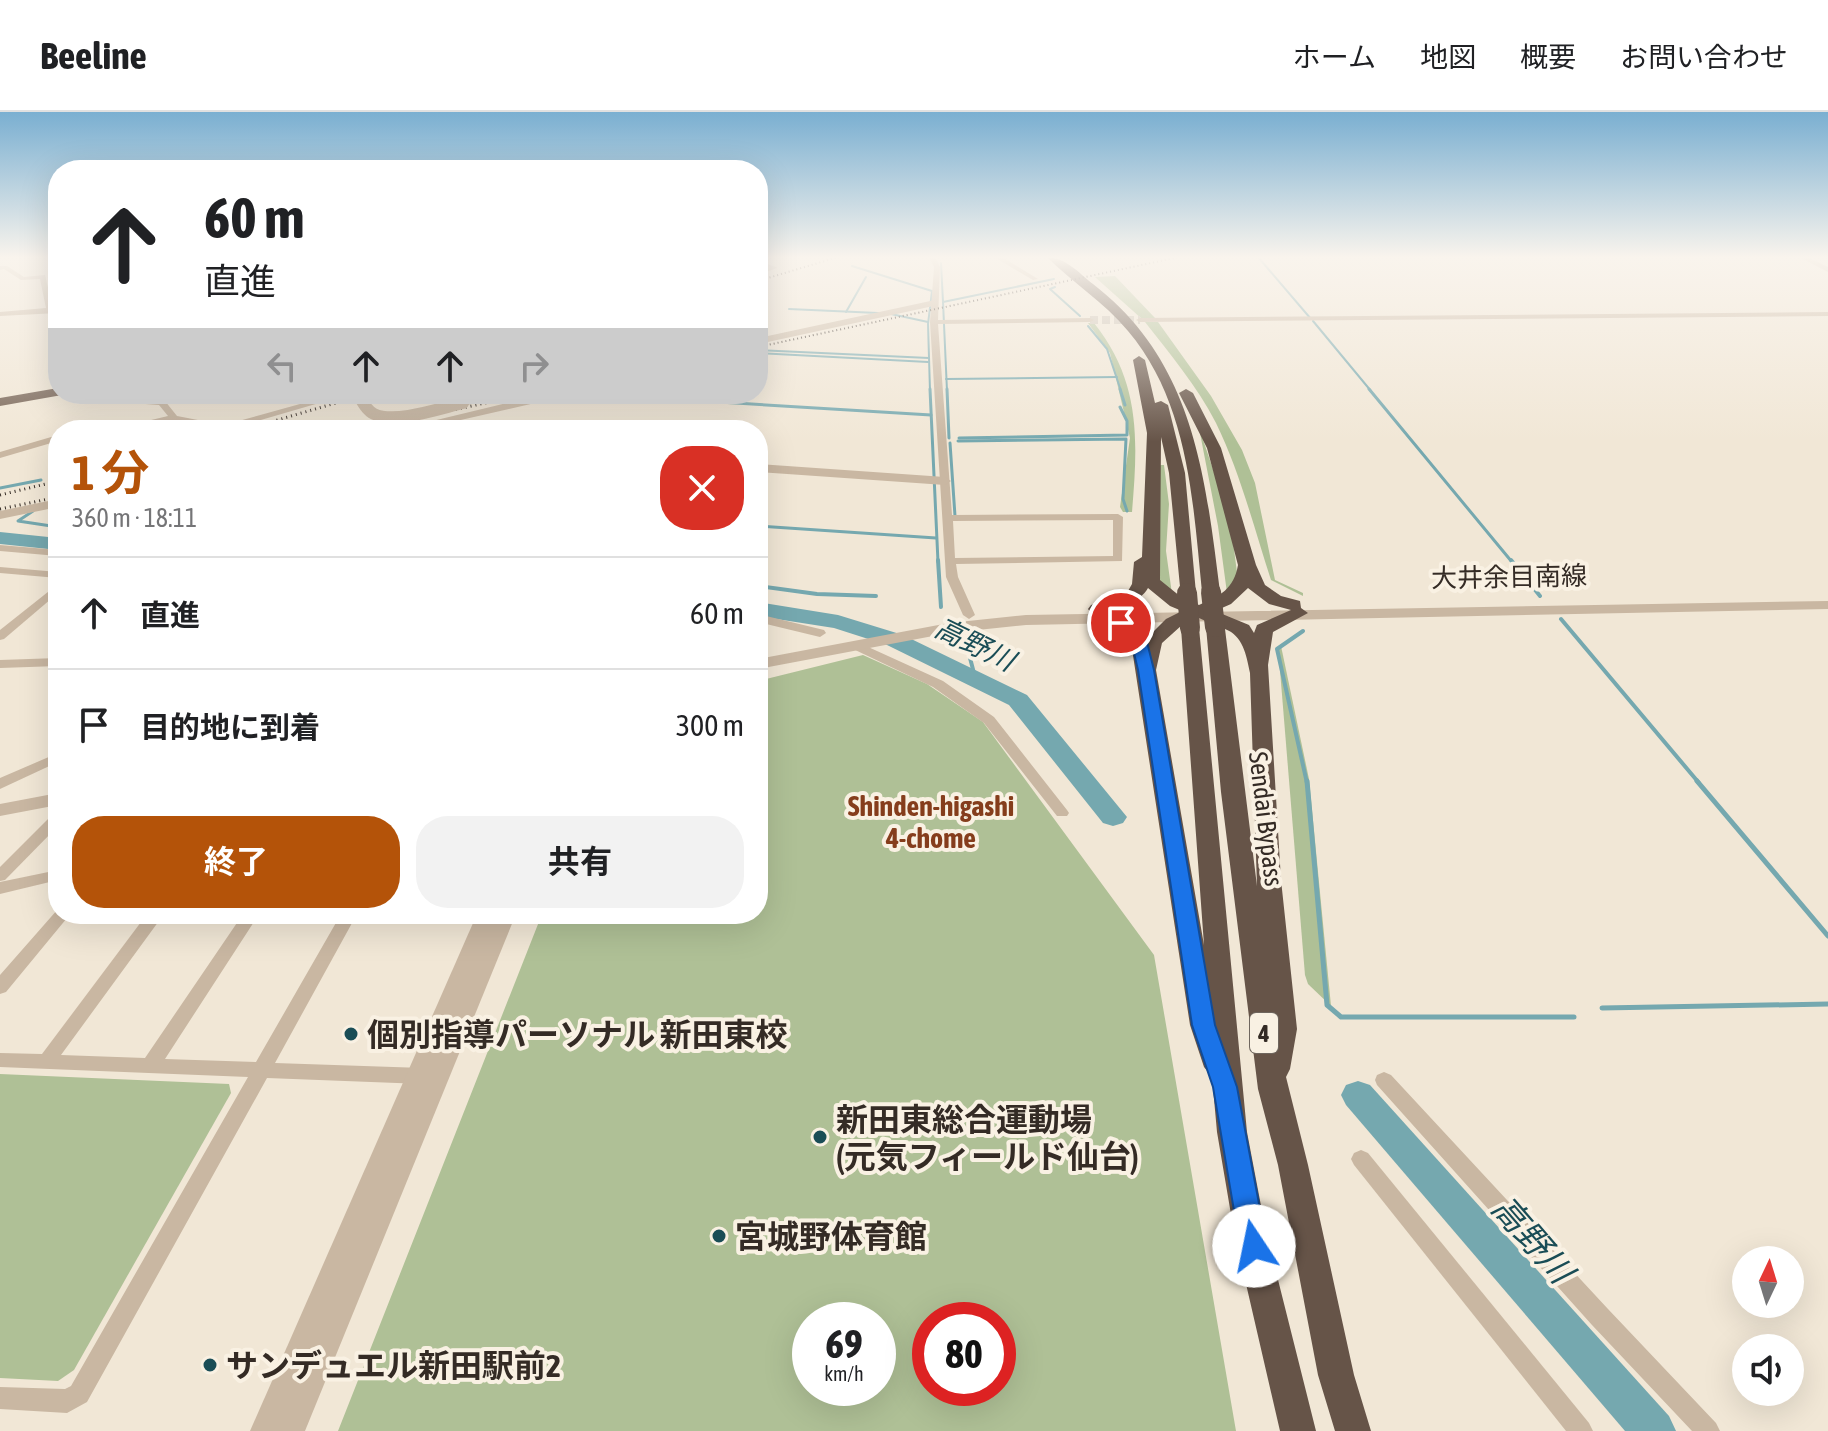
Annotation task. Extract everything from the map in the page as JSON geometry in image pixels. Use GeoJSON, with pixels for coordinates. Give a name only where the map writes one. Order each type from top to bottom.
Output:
{"type":"FeatureCollection","features":[{"type":"Feature","properties":{"kind":"highway","name":"Sendai Bypass"},"geometry":{"type":"LineString","coordinates":[[1109,319],[1139,360],[1162,408],[1172,444],[1232,792],[1273,1089],[1293,1165],[1336,1375],[1353,1431]]}},
{"type":"Feature","properties":{"kind":"highway","name":"Sendai Bypass"},"geometry":{"type":"LineString","coordinates":[[1125,319],[1157,359],[1184,417],[1191,444],[1225,1087],[1259,1275],[1298,1431]]}},
{"type":"Feature","properties":{"kind":"highway"},"geometry":{"type":"LineString","coordinates":[[1157,359],[1180,383],[1214,448],[1247,565],[1263,594],[1296,609]]}},
{"type":"Feature","properties":{"kind":"highway"},"geometry":{"type":"LineString","coordinates":[[1100,614],[1135,595],[1141,584],[1148,546],[1154,434],[1150,406],[1141,384],[1139,360]]}},
{"type":"Feature","properties":{"kind":"highway"},"geometry":{"type":"LineString","coordinates":[[1148,546],[1151,582],[1163,594],[1242,629],[1250,638],[1260,673]]}},
{"type":"Feature","properties":{"kind":"highway"},"geometry":{"type":"LineString","coordinates":[[1146,670],[1152,645],[1158,636],[1237,590],[1244,583],[1247,565]]}},
{"type":"Feature","properties":{"kind":"highway"},"geometry":{"type":"LineString","coordinates":[[1273,1089],[1283,1029],[1269,880],[1260,673],[1264,629],[1296,609]]}},
{"type":"Feature","properties":{"kind":"highway"},"geometry":{"type":"LineString","coordinates":[[1100,614],[1130,627],[1137,634],[1146,670],[1204,1025],[1225,1087]]}},
{"type":"Feature","properties":{"kind":"main road"},"geometry":{"type":"LineString","coordinates":[[0,402],[48,394]]}},
{"type":"Feature","properties":{"kind":"street"},"geometry":{"type":"LineString","coordinates":[[768,339],[864,319]]}},
{"type":"Feature","properties":{"kind":"street"},"geometry":{"type":"LineString","coordinates":[[934,319],[939,480],[947,518],[952,577],[969,615]]}},
{"type":"Feature","properties":{"kind":"street"},"geometry":{"type":"LineString","coordinates":[[1140,320],[1306,319]]}},
{"type":"Feature","properties":{"kind":"street"},"geometry":{"type":"LineString","coordinates":[[934,322],[1090,320]]}},
{"type":"Feature","properties":{"kind":"street"},"geometry":{"type":"LineString","coordinates":[[163,404],[174,418]]}},
{"type":"Feature","properties":{"kind":"street"},"geometry":{"type":"LineString","coordinates":[[253,420],[310,404]]}},
{"type":"Feature","properties":{"kind":"street"},"geometry":{"type":"LineString","coordinates":[[364,404],[374,414],[389,416],[457,404]]}},
{"type":"Feature","properties":{"kind":"street"},"geometry":{"type":"LineString","coordinates":[[446,420],[517,404]]}},
{"type":"Feature","properties":{"kind":"street"},"geometry":{"type":"LineString","coordinates":[[164,420],[184,420]]}},
{"type":"Feature","properties":{"kind":"street"},"geometry":{"type":"LineString","coordinates":[[0,455],[48,441]]}},
{"type":"Feature","properties":{"kind":"street"},"geometry":{"type":"LineString","coordinates":[[768,469],[939,480]]}},
{"type":"Feature","properties":{"kind":"street"},"geometry":{"type":"LineString","coordinates":[[0,515],[48,505]]}},
{"type":"Feature","properties":{"kind":"street"},"geometry":{"type":"LineString","coordinates":[[947,518],[1118,517],[1118,559],[950,561]]}},
{"type":"Feature","properties":{"kind":"street"},"geometry":{"type":"LineString","coordinates":[[0,548],[48,552]]}},
{"type":"Feature","properties":{"kind":"street"},"geometry":{"type":"LineString","coordinates":[[3,573],[48,575]]}},
{"type":"Feature","properties":{"kind":"street"},"geometry":{"type":"LineString","coordinates":[[0,636],[48,595]]}},
{"type":"Feature","properties":{"kind":"street","name":"大井余目南線"},"geometry":{"type":"LineString","coordinates":[[1296,609],[1828,598]]}},
{"type":"Feature","properties":{"kind":"street"},"geometry":{"type":"LineString","coordinates":[[768,662],[905,626],[969,615],[1828,605]]}},
{"type":"Feature","properties":{"kind":"street"},"geometry":{"type":"LineString","coordinates":[[768,653],[855,640],[873,641],[987,623],[1100,614]]}},
{"type":"Feature","properties":{"kind":"street"},"geometry":{"type":"LineString","coordinates":[[768,620],[795,624],[820,633]]}},
{"type":"Feature","properties":{"kind":"street"},"geometry":{"type":"LineString","coordinates":[[855,640],[938,684],[989,720],[1062,813]]}},
{"type":"Feature","properties":{"kind":"street"},"geometry":{"type":"LineString","coordinates":[[44,663],[48,660]]}},
{"type":"Feature","properties":{"kind":"street"},"geometry":{"type":"LineString","coordinates":[[0,664],[48,663]]}},
{"type":"Feature","properties":{"kind":"street"},"geometry":{"type":"LineString","coordinates":[[0,784],[48,762]]}},
{"type":"Feature","properties":{"kind":"street"},"geometry":{"type":"LineString","coordinates":[[0,810],[48,801]]}},
{"type":"Feature","properties":{"kind":"street"},"geometry":{"type":"LineString","coordinates":[[0,822],[48,815]]}},
{"type":"Feature","properties":{"kind":"street"},"geometry":{"type":"LineString","coordinates":[[0,876],[48,825]]}},
{"type":"Feature","properties":{"kind":"street"},"geometry":{"type":"LineString","coordinates":[[0,888],[48,877]]}},
{"type":"Feature","properties":{"kind":"street"},"geometry":{"type":"LineString","coordinates":[[0,987],[53,924]]}},
{"type":"Feature","properties":{"kind":"street"},"geometry":{"type":"LineString","coordinates":[[46,1062],[149,924]]}},
{"type":"Feature","properties":{"kind":"street"},"geometry":{"type":"LineString","coordinates":[[150,1066],[244,924]]}},
{"type":"Feature","properties":{"kind":"street"},"geometry":{"type":"LineString","coordinates":[[0,1398],[67,1401],[79,1394],[343,924]]}},
{"type":"Feature","properties":{"kind":"street"},"geometry":{"type":"LineString","coordinates":[[290,1431],[483,924]]}},
{"type":"Feature","properties":{"kind":"street"},"geometry":{"type":"LineString","coordinates":[[265,1431],[427,1076],[501,924]]}},
{"type":"Feature","properties":{"kind":"street"},"geometry":{"type":"LineString","coordinates":[[0,1060],[427,1076]]}},
{"type":"Feature","properties":{"kind":"street"},"geometry":{"type":"LineString","coordinates":[[1384,1080],[1708,1431]]}},
{"type":"Feature","properties":{"kind":"street"},"geometry":{"type":"LineString","coordinates":[[1361,1159],[1581,1431]]}},
{"type":"Feature","properties":{"kind":"green space"},"geometry":{"type":"Polygon","coordinates":[[[1145,322],[1158,322],[1211,396],[1242,450],[1255,483],[1275,580],[1303,593],[1303,596],[1271,580],[1239,480],[1216,423],[1192,383],[1145,322]]]}},
{"type":"Feature","properties":{"kind":"green space"},"geometry":{"type":"Polygon","coordinates":[[[1088,323],[1094,323],[1109,345],[1121,367],[1128,390],[1135,436],[1132,512],[1123,512],[1120,507],[1130,438],[1110,353],[1088,323]]]}},
{"type":"Feature","properties":{"kind":"green space"},"geometry":{"type":"Polygon","coordinates":[[[1199,428],[1230,519],[1238,580],[1227,593],[1218,526],[1199,428]]]}},
{"type":"Feature","properties":{"kind":"green space"},"geometry":{"type":"Polygon","coordinates":[[[1164,465],[1169,504],[1166,551],[1172,594],[1155,578],[1159,466],[1164,465]]]}},
{"type":"Feature","properties":{"kind":"green space"},"geometry":{"type":"Polygon","coordinates":[[[1278,646],[1281,646],[1309,779],[1331,1006],[1308,984],[1305,975],[1278,646]]]}},
{"type":"Feature","properties":{"kind":"green space","name":"新田東総合運動場 (元気フィールド仙台)"},"geometry":{"type":"Polygon","coordinates":[[[863,655],[927,684],[983,722],[1154,955],[1236,1431],[338,1431],[538,924],[768,924],[768,679],[863,655]]]}},
{"type":"Feature","properties":{"kind":"green space"},"geometry":{"type":"Polygon","coordinates":[[[0,1074],[229,1084],[231,1093],[74,1370],[58,1381],[0,1378],[0,1074]]]}},
{"type":"Feature","properties":{"kind":"waterway"},"geometry":{"type":"LineString","coordinates":[[912,319],[928,322]]}},
{"type":"Feature","properties":{"kind":"waterway"},"geometry":{"type":"LineString","coordinates":[[929,319],[930,391]]}},
{"type":"Feature","properties":{"kind":"waterway"},"geometry":{"type":"LineString","coordinates":[[944,319],[946,379]]}},
{"type":"Feature","properties":{"kind":"waterway"},"geometry":{"type":"LineString","coordinates":[[1313,321],[1371,391]]}},
{"type":"Feature","properties":{"kind":"waterway"},"geometry":{"type":"LineString","coordinates":[[1088,326],[1107,349],[1116,377]]}},
{"type":"Feature","properties":{"kind":"waterway"},"geometry":{"type":"LineString","coordinates":[[768,350],[929,358]]}},
{"type":"Feature","properties":{"kind":"waterway"},"geometry":{"type":"LineString","coordinates":[[768,354],[928,362]]}},
{"type":"Feature","properties":{"kind":"waterway"},"geometry":{"type":"LineString","coordinates":[[946,379],[1116,377]]}},
{"type":"Feature","properties":{"kind":"waterway"},"geometry":{"type":"LineString","coordinates":[[1116,377],[1121,391]]}},
{"type":"Feature","properties":{"kind":"waterway"},"geometry":{"type":"LineString","coordinates":[[946,379],[947,391]]}},
{"type":"Feature","properties":{"kind":"waterway"},"geometry":{"type":"LineString","coordinates":[[930,389],[938,562]]}},
{"type":"Feature","properties":{"kind":"waterway"},"geometry":{"type":"LineString","coordinates":[[947,389],[949,438]]}},
{"type":"Feature","properties":{"kind":"waterway"},"geometry":{"type":"LineString","coordinates":[[1120,389],[1125,405]]}},
{"type":"Feature","properties":{"kind":"waterway"},"geometry":{"type":"LineString","coordinates":[[1369,389],[1512,562]]}},
{"type":"Feature","properties":{"kind":"waterway"},"geometry":{"type":"LineString","coordinates":[[751,404],[931,415]]}},
{"type":"Feature","properties":{"kind":"waterway"},"geometry":{"type":"LineString","coordinates":[[959,438],[1127,435],[1127,421],[1120,407]]}},
{"type":"Feature","properties":{"kind":"waterway"},"geometry":{"type":"LineString","coordinates":[[958,441],[1126,439],[1123,499],[1127,511]]}},
{"type":"Feature","properties":{"kind":"waterway"},"geometry":{"type":"LineString","coordinates":[[950,443],[955,516]]}},
{"type":"Feature","properties":{"kind":"waterway"},"geometry":{"type":"LineString","coordinates":[[0,488],[41,480]]}},
{"type":"Feature","properties":{"kind":"waterway"},"geometry":{"type":"LineString","coordinates":[[33,511],[18,521],[48,526]]}},
{"type":"Feature","properties":{"kind":"waterway"},"geometry":{"type":"LineString","coordinates":[[768,527],[936,538]]}},
{"type":"Feature","properties":{"kind":"waterway","name":"高野川"},"geometry":{"type":"LineString","coordinates":[[0,538],[48,543]]}},
{"type":"Feature","properties":{"kind":"waterway"},"geometry":{"type":"LineString","coordinates":[[938,560],[941,607]]}},
{"type":"Feature","properties":{"kind":"waterway"},"geometry":{"type":"LineString","coordinates":[[1511,560],[1540,596]]}},
{"type":"Feature","properties":{"kind":"waterway"},"geometry":{"type":"LineString","coordinates":[[768,587],[817,594],[876,596]]}},
{"type":"Feature","properties":{"kind":"waterway","name":"高野川"},"geometry":{"type":"LineString","coordinates":[[768,611],[838,622],[895,640],[1018,700],[1113,817]]}},
{"type":"Feature","properties":{"kind":"waterway"},"geometry":{"type":"LineString","coordinates":[[1561,619],[1699,783]]}},
{"type":"Feature","properties":{"kind":"waterway"},"geometry":{"type":"LineString","coordinates":[[1303,631],[1277,649],[1307,783]]}},
{"type":"Feature","properties":{"kind":"waterway"},"geometry":{"type":"LineString","coordinates":[[965,639],[975,677]]}},
{"type":"Feature","properties":{"kind":"waterway"},"geometry":{"type":"LineString","coordinates":[[1307,781],[1327,1005],[1341,1017],[1574,1017]]}},
{"type":"Feature","properties":{"kind":"waterway"},"geometry":{"type":"LineString","coordinates":[[1697,781],[1828,936]]}},
{"type":"Feature","properties":{"kind":"waterway"},"geometry":{"type":"LineString","coordinates":[[1602,1008],[1828,1004]]}},
{"type":"Feature","properties":{"kind":"waterway","name":"高野川"},"geometry":{"type":"LineString","coordinates":[[1358,1095],[1654,1431]]}},
{"type":"Feature","properties":{"kind":"tunnel"},"geometry":{"type":"LineString","coordinates":[[1090,320],[1140,320]]}},
{"type":"Feature","properties":{"kind":"railway"},"geometry":{"type":"LineString","coordinates":[[768,345],[891,319]]}},
{"type":"Feature","properties":{"kind":"railway"},"geometry":{"type":"LineString","coordinates":[[277,420],[333,404]]}},
{"type":"Feature","properties":{"kind":"railway"},"geometry":{"type":"LineString","coordinates":[[405,420],[481,404]]}},
{"type":"Feature","properties":{"kind":"railway"},"geometry":{"type":"LineString","coordinates":[[0,495],[48,483]]}},
{"type":"Feature","properties":{"kind":"railway"},"geometry":{"type":"LineString","coordinates":[[0,509],[48,499]]}},
{"type":"Feature","properties":{"kind":"place","name":"個別指導パーソナル 新田東校"},"geometry":{"type":"Point","coordinates":[351,1034]}},
{"type":"Feature","properties":{"kind":"place","name":"新田東総合運動場 (元気フィールド仙台)"},"geometry":{"type":"Point","coordinates":[820,1137]}},
{"type":"Feature","properties":{"kind":"place","name":"宮城野体育館"},"geometry":{"type":"Point","coordinates":[719,1236]}},
{"type":"Feature","properties":{"kind":"place","name":"サンデュエル新田駅前2"},"geometry":{"type":"Point","coordinates":[210,1365]}},
{"type":"Feature","properties":{"kind":"district","name":"Shinden-higashi 4-chome"},"geometry":{"type":"Point","coordinates":[931,822]}},
{"type":"Feature","properties":{"kind":"route"},"geometry":{"type":"LineString","coordinates":[[1121,623],[1137,634],[1146,670],[1204,1025],[1225,1087],[1254,1246]]}}]}
